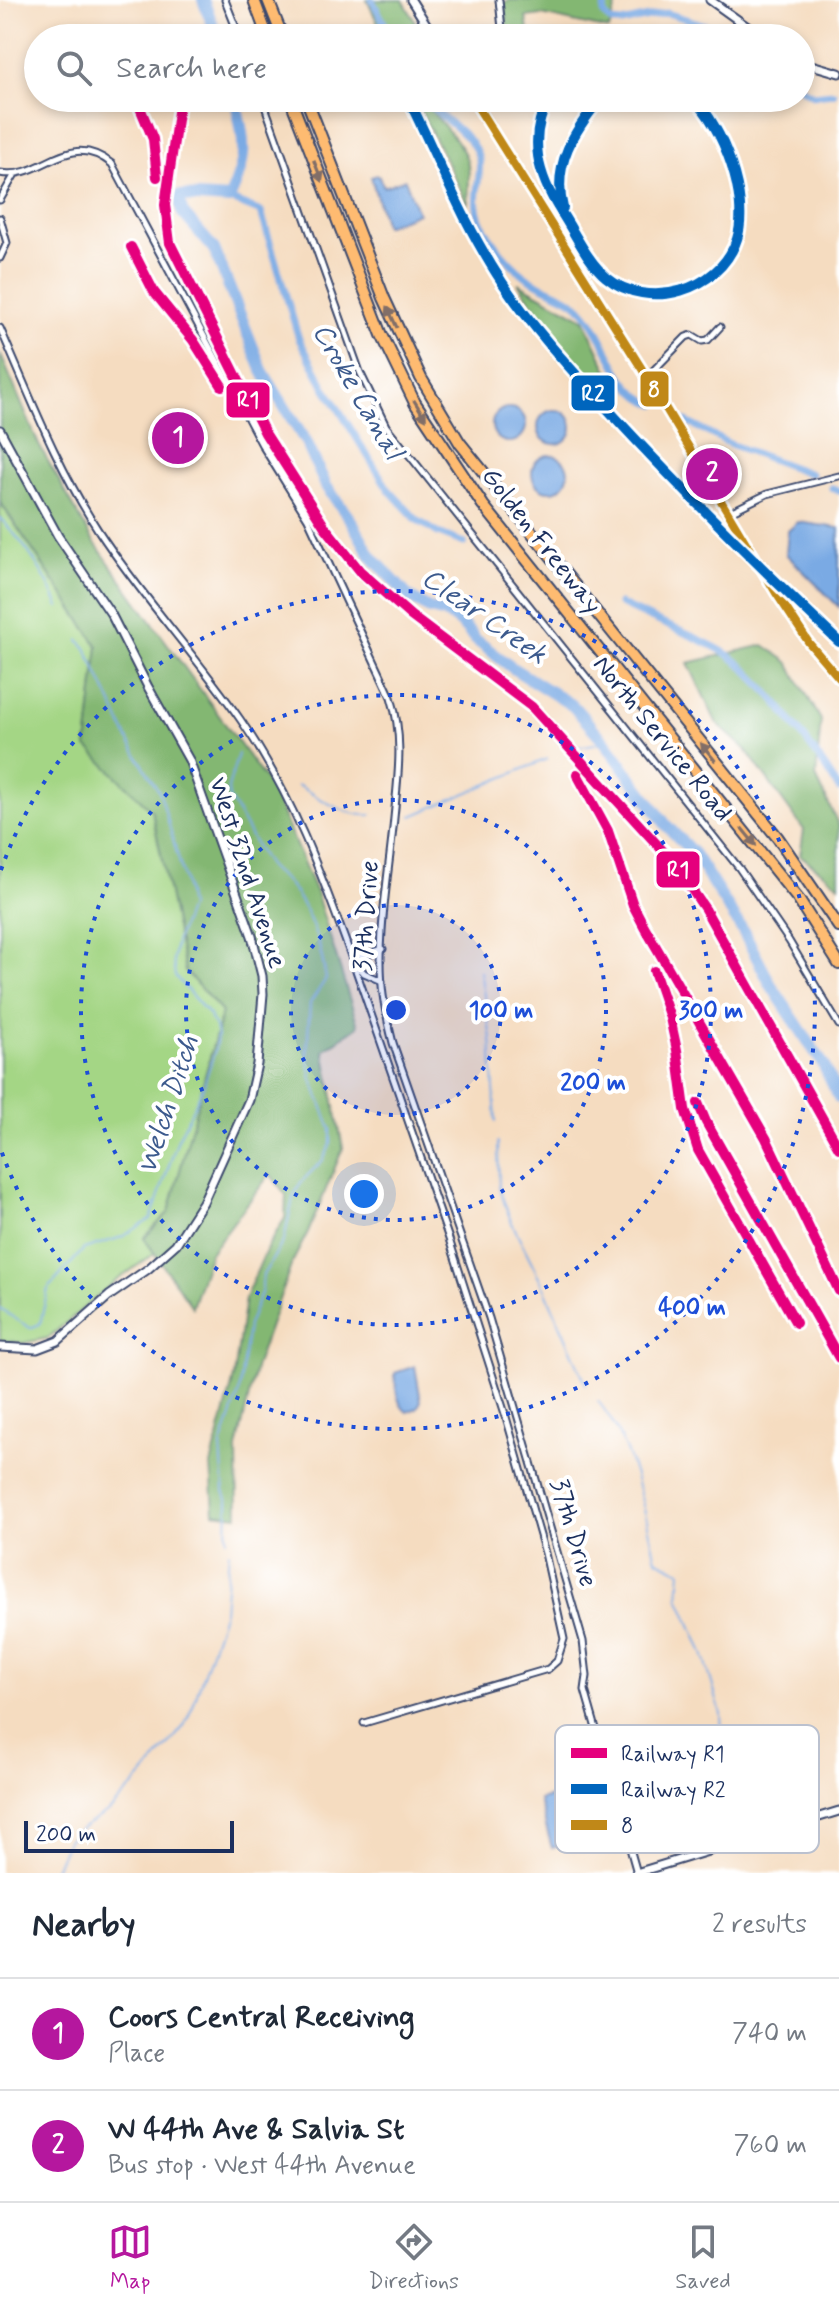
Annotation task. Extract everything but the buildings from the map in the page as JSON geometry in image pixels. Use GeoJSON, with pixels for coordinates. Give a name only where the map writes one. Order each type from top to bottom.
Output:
{"type":"FeatureCollection","features":[{"type":"Feature","properties":{"kind":"highway"},"geometry":{"type":"LineString","coordinates":[[254,0],[263,24]]}},
{"type":"Feature","properties":{"kind":"highway"},"geometry":{"type":"LineString","coordinates":[[268,0],[277,24]]}},
{"type":"Feature","properties":{"kind":"highway","name":"Golden Freeway"},"geometry":{"type":"LineString","coordinates":[[295,112],[382,335],[415,403],[483,505],[798,899],[839,964]]}},
{"type":"Feature","properties":{"kind":"highway","name":"Golden Freeway"},"geometry":{"type":"LineString","coordinates":[[311,112],[384,298],[421,378],[460,443],[778,838],[839,927]]}},
{"type":"Feature","properties":{"kind":"street"},"geometry":{"type":"LineString","coordinates":[[225,0],[234,24]]}},
{"type":"Feature","properties":{"kind":"street"},"geometry":{"type":"LineString","coordinates":[[411,0],[426,24]]}},
{"type":"Feature","properties":{"kind":"street"},"geometry":{"type":"LineString","coordinates":[[499,0],[502,24]]}},
{"type":"Feature","properties":{"kind":"street"},"geometry":{"type":"LineString","coordinates":[[710,0],[743,24]]}},
{"type":"Feature","properties":{"kind":"street"},"geometry":{"type":"LineString","coordinates":[[815,66],[839,73]]}},
{"type":"Feature","properties":{"kind":"street","name":"North Service Road"},"geometry":{"type":"LineString","coordinates":[[267,112],[360,372],[386,426],[730,856],[789,941],[839,1025]]}},
{"type":"Feature","properties":{"kind":"street"},"geometry":{"type":"LineString","coordinates":[[480,112],[647,377],[790,614],[809,643],[839,678]]}},
{"type":"Feature","properties":{"kind":"street","name":"37th Drive"},"geometry":{"type":"LineString","coordinates":[[0,173],[15,174],[75,150],[101,155],[112,164],[262,445],[308,519],[391,697],[400,738],[382,981],[393,1043],[489,1318],[523,1431],[583,1641],[587,1676],[585,1690],[595,1725]]}},
{"type":"Feature","properties":{"kind":"street"},"geometry":{"type":"LineString","coordinates":[[0,200],[15,174]]}},
{"type":"Feature","properties":{"kind":"street"},"geometry":{"type":"LineString","coordinates":[[0,218],[7,243],[0,258]]}},
{"type":"Feature","properties":{"kind":"street"},"geometry":{"type":"LineString","coordinates":[[647,377],[686,337],[692,335],[702,341],[708,340],[720,327]]}},
{"type":"Feature","properties":{"kind":"street"},"geometry":{"type":"LineString","coordinates":[[0,328],[51,443],[97,529],[240,719],[267,762],[320,867],[449,1239],[506,1417],[545,1553],[564,1639],[557,1661],[548,1669],[364,1723]]}},
{"type":"Feature","properties":{"kind":"street","name":"West 32nd Avenue"},"geometry":{"type":"LineString","coordinates":[[0,430],[58,536],[107,606],[189,760],[252,936],[263,994],[257,1064],[249,1100],[203,1202],[176,1244],[58,1341],[37,1349],[0,1347]]}},
{"type":"Feature","properties":{"kind":"street"},"geometry":{"type":"LineString","coordinates":[[728,513],[771,492],[839,476]]}},
{"type":"Feature","properties":{"kind":"street"},"geometry":{"type":"LineString","coordinates":[[352,959],[383,949]]}},
{"type":"Feature","properties":{"kind":"street"},"geometry":{"type":"LineString","coordinates":[[352,959],[364,973],[382,981]]}},
{"type":"Feature","properties":{"kind":"street"},"geometry":{"type":"LineString","coordinates":[[819,1817],[839,1811]]}},
{"type":"Feature","properties":{"kind":"street","name":"37th Drive"},"geometry":{"type":"LineString","coordinates":[[630,1853],[636,1873]]}},
{"type":"Feature","properties":{"kind":"street"},"geometry":{"type":"LineString","coordinates":[[636,1873],[701,1853]]}},
{"type":"Feature","properties":{"kind":"green space"},"geometry":{"type":"Polygon","coordinates":[[[367,0],[403,0],[415,21],[415,24],[378,24],[367,0]]]}},
{"type":"Feature","properties":{"kind":"green space"},"geometry":{"type":"Polygon","coordinates":[[[509,0],[618,0],[611,24],[582,24],[542,15],[526,17],[527,24],[507,24],[504,4],[509,0]]]}},
{"type":"Feature","properties":{"kind":"green space"},"geometry":{"type":"Polygon","coordinates":[[[421,112],[432,112],[464,153],[469,171],[468,205],[421,112]]]}},
{"type":"Feature","properties":{"kind":"green space"},"geometry":{"type":"Polygon","coordinates":[[[518,283],[584,319],[616,388],[603,386],[576,365],[518,283]]]}},
{"type":"Feature","properties":{"kind":"green space"},"geometry":{"type":"Polygon","coordinates":[[[0,353],[39,445],[92,539],[272,789],[316,892],[358,1026],[324,1050],[343,1148],[292,1263],[256,1365],[237,1448],[238,1516],[214,1513],[211,1465],[234,1377],[245,1298],[268,1246],[285,1218],[286,1195],[270,1174],[210,1253],[192,1307],[144,1238],[169,1212],[222,1012],[185,971],[152,811],[87,747],[98,646],[0,502],[0,353]]]}},
{"type":"Feature","properties":{"kind":"green space"},"geometry":{"type":"Polygon","coordinates":[[[0,502],[98,646],[87,745],[152,811],[185,971],[222,1012],[169,1212],[144,1238],[155,1253],[113,1283],[48,1338],[23,1343],[0,1340],[0,502]]]}},
{"type":"Feature","properties":{"kind":"green space"},"geometry":{"type":"Polygon","coordinates":[[[764,645],[788,662],[821,720],[816,777],[839,826],[839,885],[800,855],[804,830],[746,750],[717,724],[688,663],[764,645]]]}},
{"type":"Feature","properties":{"kind":"water"},"geometry":{"type":"Polygon","coordinates":[[[378,175],[384,187],[405,179],[418,213],[385,226],[371,177],[378,175]]]}},
{"type":"Feature","properties":{"kind":"water"},"geometry":{"type":"Polygon","coordinates":[[[509,408],[521,413],[526,425],[521,437],[509,442],[497,437],[492,425],[497,413],[509,408]]]}},
{"type":"Feature","properties":{"kind":"water"},"geometry":{"type":"Polygon","coordinates":[[[555,410],[567,415],[572,427],[567,439],[555,444],[543,439],[538,427],[543,415],[555,410]]]}},
{"type":"Feature","properties":{"kind":"water"},"geometry":{"type":"Polygon","coordinates":[[[550,455],[562,461],[568,473],[562,485],[550,491],[538,485],[532,473],[538,461],[550,455]]]}},
{"type":"Feature","properties":{"kind":"water"},"geometry":{"type":"Polygon","coordinates":[[[798,522],[839,528],[839,607],[786,554],[788,531],[798,522]]]}},
{"type":"Feature","properties":{"kind":"water"},"geometry":{"type":"Polygon","coordinates":[[[415,1366],[421,1401],[417,1408],[407,1412],[399,1400],[395,1373],[415,1366]]]}},
{"type":"Feature","properties":{"kind":"water"},"geometry":{"type":"Polygon","coordinates":[[[555,1796],[555,1847],[552,1848],[539,1800],[555,1796]]]}},
{"type":"Feature","properties":{"kind":"waterway","name":"Clear Creek"},"geometry":{"type":"LineString","coordinates":[[203,0],[212,24]]}},
{"type":"Feature","properties":{"kind":"waterway"},"geometry":{"type":"LineString","coordinates":[[372,0],[385,24]]}},
{"type":"Feature","properties":{"kind":"waterway"},"geometry":{"type":"LineString","coordinates":[[605,0],[604,14],[611,22],[622,23],[667,13],[702,24]]}},
{"type":"Feature","properties":{"kind":"waterway"},"geometry":{"type":"LineString","coordinates":[[815,95],[833,93]]}},
{"type":"Feature","properties":{"kind":"waterway","name":"Clear Creek"},"geometry":{"type":"LineString","coordinates":[[238,112],[242,160],[229,199],[179,196],[182,212],[214,249],[262,370],[307,444],[326,486],[352,522],[371,556],[408,596],[429,609],[446,613],[514,669],[573,706],[605,742],[667,826],[694,854],[743,931],[771,985],[823,1064],[839,1098]]}},
{"type":"Feature","properties":{"kind":"waterway"},"geometry":{"type":"LineString","coordinates":[[437,112],[465,136],[478,156],[479,217],[495,244],[528,277],[578,305],[592,322],[631,388],[656,405]]}},
{"type":"Feature","properties":{"kind":"waterway","name":"Croke Canal"},"geometry":{"type":"LineString","coordinates":[[229,199],[261,212],[299,339],[326,389],[389,490],[417,520],[438,533],[464,543]]}},
{"type":"Feature","properties":{"kind":"waterway"},"geometry":{"type":"LineString","coordinates":[[683,420],[730,444],[811,474]]}},
{"type":"Feature","properties":{"kind":"waterway"},"geometry":{"type":"LineString","coordinates":[[832,488],[839,491]]}},
{"type":"Feature","properties":{"kind":"waterway","name":"Welch Ditch"},"geometry":{"type":"LineString","coordinates":[[0,518],[34,560],[59,607]]}},
{"type":"Feature","properties":{"kind":"waterway","name":"Croke Canal"},"geometry":{"type":"LineString","coordinates":[[620,604],[710,645],[736,661],[786,714],[839,789]]}},
{"type":"Feature","properties":{"kind":"waterway","name":"Welch Ditch"},"geometry":{"type":"LineString","coordinates":[[0,1309],[30,1328],[40,1324],[48,1289],[84,1249],[122,1237],[151,1219],[178,1139],[203,1087],[217,1036],[209,1015],[175,976],[173,961],[176,942],[189,907],[160,793],[131,745],[86,648],[79,640]]}},
{"type":"Feature","properties":{"kind":"waterway"},"geometry":{"type":"LineString","coordinates":[[578,747],[605,742]]}},
{"type":"Feature","properties":{"kind":"waterway"},"geometry":{"type":"LineString","coordinates":[[227,1539],[228,1502],[224,1491],[221,1446],[239,1393],[248,1325],[261,1293],[263,1275],[284,1240],[293,1198],[301,1182],[323,1160],[331,1144],[331,1129],[312,1079],[307,1053],[310,1003],[326,979],[321,954],[303,906],[287,882],[267,864],[229,798],[228,788],[238,754]]}},
{"type":"Feature","properties":{"kind":"waterway"},"geometry":{"type":"LineString","coordinates":[[412,816],[547,759]]}},
{"type":"Feature","properties":{"kind":"waterway"},"geometry":{"type":"LineString","coordinates":[[297,785],[342,810],[371,815]]}},
{"type":"Feature","properties":{"kind":"waterway"},"geometry":{"type":"LineString","coordinates":[[480,971],[491,1038],[496,1122]]}},
{"type":"Feature","properties":{"kind":"waterway"},"geometry":{"type":"LineString","coordinates":[[498,1142],[499,1188],[511,1221],[586,1384]]}},
{"type":"Feature","properties":{"kind":"waterway"},"geometry":{"type":"LineString","coordinates":[[598,1401],[628,1456],[656,1559],[681,1571],[679,1597],[703,1653],[722,1725]]}},
{"type":"Feature","properties":{"kind":"waterway"},"geometry":{"type":"LineString","coordinates":[[53,1873],[68,1840],[109,1811],[184,1726],[224,1611],[229,1552]]}},
{"type":"Feature","properties":{"kind":"rail line","name":"R1"},"geometry":{"type":"LineString","coordinates":[[142,112],[153,139],[157,177]]}},
{"type":"Feature","properties":{"kind":"rail line","name":"R1"},"geometry":{"type":"LineString","coordinates":[[178,112],[165,205],[170,243],[265,433],[325,527],[360,571],[411,616],[532,707],[673,862],[705,909],[839,1148]]}},
{"type":"Feature","properties":{"kind":"rail line","name":"R2"},"geometry":{"type":"LineString","coordinates":[[415,112],[476,238],[502,282],[537,330],[660,465],[839,642]]}},
{"type":"Feature","properties":{"kind":"rail line","name":"R2"},"geometry":{"type":"LineString","coordinates":[[542,112],[537,142],[541,171],[553,198],[587,255],[606,277],[623,288],[661,294],[681,291],[715,272],[728,257],[737,239],[740,223],[737,184],[724,144],[705,112]]}},
{"type":"Feature","properties":{"kind":"rail line","name":"R2"},"geometry":{"type":"LineString","coordinates":[[563,208],[560,192],[563,163],[574,136],[590,112]]}},
{"type":"Feature","properties":{"kind":"rail line","name":"R1"},"geometry":{"type":"LineString","coordinates":[[131,247],[154,292],[193,340],[222,386]]}},
{"type":"Feature","properties":{"kind":"rail line","name":"R1"},"geometry":{"type":"LineString","coordinates":[[577,774],[608,831],[633,905],[766,1138],[839,1291]]}},
{"type":"Feature","properties":{"kind":"rail line","name":"R1"},"geometry":{"type":"LineString","coordinates":[[654,971],[670,1018],[685,1109],[698,1150],[796,1323]]}},
{"type":"Feature","properties":{"kind":"rail line","name":"R1"},"geometry":{"type":"LineString","coordinates":[[698,1103],[839,1358]]}},
{"type":"Feature","properties":{"kind":"transit line","name":"8"},"geometry":{"type":"LineString","coordinates":[[481,112],[647,377],[776,593],[809,643],[839,678]]}},
{"type":"Feature","properties":{"kind":"place","name":"Coors Central Receiving"},"geometry":{"type":"Point","coordinates":[178,438]}},
{"type":"Feature","properties":{"kind":"place","name":"W 44th Ave & Salvia St"},"geometry":{"type":"Point","coordinates":[712,474]}}]}
